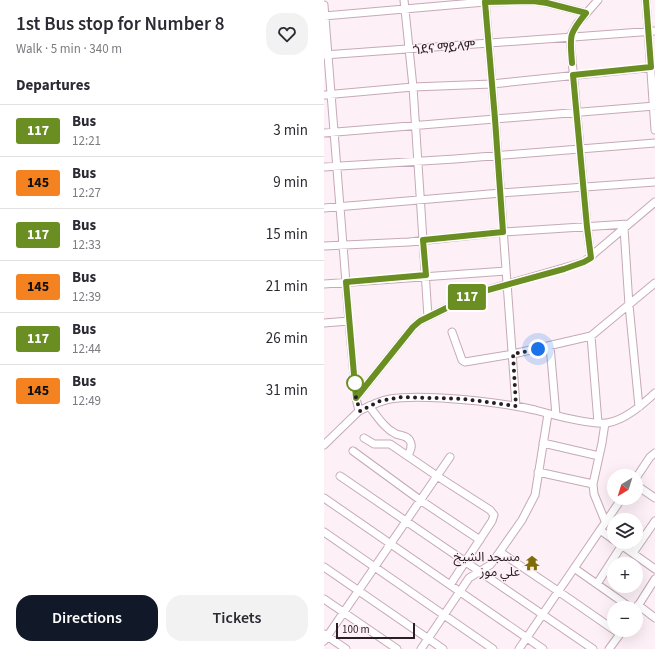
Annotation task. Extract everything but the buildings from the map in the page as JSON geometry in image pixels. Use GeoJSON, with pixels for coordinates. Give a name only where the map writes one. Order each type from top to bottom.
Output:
{"type":"FeatureCollection","features":[{"type":"Feature","properties":{"kind":"street"},"geometry":{"type":"LineString","coordinates":[[404,0],[413,87],[414,125],[428,317]]}},
{"type":"Feature","properties":{"kind":"street"},"geometry":{"type":"LineString","coordinates":[[591,258],[570,37],[577,24],[598,0]]}},
{"type":"Feature","properties":{"kind":"street"},"geometry":{"type":"LineString","coordinates":[[646,0],[652,31],[655,130]]}},
{"type":"Feature","properties":{"kind":"street"},"geometry":{"type":"LineString","coordinates":[[485,1],[501,193],[516,406]]}},
{"type":"Feature","properties":{"kind":"street"},"geometry":{"type":"LineString","coordinates":[[325,16],[404,10],[485,1],[533,1],[586,13]]}},
{"type":"Feature","properties":{"kind":"street"},"geometry":{"type":"LineString","coordinates":[[324,5],[328,95],[335,132],[342,245],[356,398],[360,411]]}},
{"type":"Feature","properties":{"kind":"street","name":"ጎደና ማይላም"},"geometry":{"type":"LineString","coordinates":[[326,55],[652,31]]}},
{"type":"Feature","properties":{"kind":"street"},"geometry":{"type":"LineString","coordinates":[[328,95],[413,87],[492,84],[653,67]]}},
{"type":"Feature","properties":{"kind":"street"},"geometry":{"type":"LineString","coordinates":[[324,133],[654,106]]}},
{"type":"Feature","properties":{"kind":"street"},"geometry":{"type":"LineString","coordinates":[[324,167],[498,156],[655,143]]}},
{"type":"Feature","properties":{"kind":"street"},"geometry":{"type":"LineString","coordinates":[[324,208],[420,199],[655,182]]}},
{"type":"Feature","properties":{"kind":"street"},"geometry":{"type":"LineString","coordinates":[[356,398],[413,327],[420,321],[477,293],[584,262],[591,258],[655,202]]}},
{"type":"Feature","properties":{"kind":"street"},"geometry":{"type":"LineString","coordinates":[[324,246],[423,240],[503,232],[626,226]]}},
{"type":"Feature","properties":{"kind":"street"},"geometry":{"type":"LineString","coordinates":[[626,226],[629,306],[639,407]]}},
{"type":"Feature","properties":{"kind":"street"},"geometry":{"type":"LineString","coordinates":[[324,284],[426,275],[506,271]]}},
{"type":"Feature","properties":{"kind":"street"},"geometry":{"type":"LineString","coordinates":[[452,332],[462,360],[465,362],[550,346],[590,336],[655,284]]}},
{"type":"Feature","properties":{"kind":"street"},"geometry":{"type":"LineString","coordinates":[[324,323],[349,321]]}},
{"type":"Feature","properties":{"kind":"street"},"geometry":{"type":"LineString","coordinates":[[590,336],[602,423],[599,456],[593,484],[594,494],[605,521]]}},
{"type":"Feature","properties":{"kind":"street"},"geometry":{"type":"LineString","coordinates":[[550,346],[556,415]]}},
{"type":"Feature","properties":{"kind":"street"},"geometry":{"type":"LineString","coordinates":[[324,445],[360,411],[369,406],[391,399],[416,397],[464,399],[516,406],[548,414],[602,423],[618,419],[639,407],[655,393]]}},
{"type":"Feature","properties":{"kind":"street"},"geometry":{"type":"LineString","coordinates":[[369,406],[382,423],[396,434],[406,436],[410,441],[412,448],[408,456]]}},
{"type":"Feature","properties":{"kind":"street"},"geometry":{"type":"LineString","coordinates":[[421,649],[469,578],[490,565],[500,552],[532,502],[536,489],[548,414]]}},
{"type":"Feature","properties":{"kind":"street"},"geometry":{"type":"LineString","coordinates":[[364,438],[374,444],[390,444],[492,512],[494,518],[450,585]]}},
{"type":"Feature","properties":{"kind":"street"},"geometry":{"type":"LineString","coordinates":[[543,443],[599,456]]}},
{"type":"Feature","properties":{"kind":"street"},"geometry":{"type":"LineString","coordinates":[[353,451],[420,500],[480,540]]}},
{"type":"Feature","properties":{"kind":"street"},"geometry":{"type":"LineString","coordinates":[[642,469],[650,457],[655,453]]}},
{"type":"Feature","properties":{"kind":"street"},"geometry":{"type":"LineString","coordinates":[[346,649],[325,637],[450,457]]}},
{"type":"Feature","properties":{"kind":"street"},"geometry":{"type":"LineString","coordinates":[[538,472],[593,484]]}},
{"type":"Feature","properties":{"kind":"street"},"geometry":{"type":"LineString","coordinates":[[340,476],[592,649]]}},
{"type":"Feature","properties":{"kind":"street"},"geometry":{"type":"LineString","coordinates":[[643,490],[655,498]]}},
{"type":"Feature","properties":{"kind":"street"},"geometry":{"type":"LineString","coordinates":[[324,498],[543,649]]}},
{"type":"Feature","properties":{"kind":"street"},"geometry":{"type":"LineString","coordinates":[[518,649],[543,615],[617,505]]}},
{"type":"Feature","properties":{"kind":"street"},"geometry":{"type":"LineString","coordinates":[[633,553],[655,521]]}},
{"type":"Feature","properties":{"kind":"street"},"geometry":{"type":"LineString","coordinates":[[600,530],[607,535]]}},
{"type":"Feature","properties":{"kind":"street"},"geometry":{"type":"LineString","coordinates":[[324,532],[493,649]]}},
{"type":"Feature","properties":{"kind":"street"},"geometry":{"type":"LineString","coordinates":[[597,584],[616,549]]}},
{"type":"Feature","properties":{"kind":"street"},"geometry":{"type":"LineString","coordinates":[[627,549],[655,569]]}},
{"type":"Feature","properties":{"kind":"street"},"geometry":{"type":"LineString","coordinates":[[500,552],[607,623]]}},
{"type":"Feature","properties":{"kind":"street"},"geometry":{"type":"LineString","coordinates":[[324,567],[443,649]]}},
{"type":"Feature","properties":{"kind":"street"},"geometry":{"type":"LineString","coordinates":[[574,568],[624,601]]}},
{"type":"Feature","properties":{"kind":"street"},"geometry":{"type":"LineString","coordinates":[[640,601],[655,579]]}},
{"type":"Feature","properties":{"kind":"street"},"geometry":{"type":"LineString","coordinates":[[324,600],[397,649]]}},
{"type":"Feature","properties":{"kind":"street"},"geometry":{"type":"LineString","coordinates":[[643,612],[655,618]]}},
{"type":"Feature","properties":{"kind":"street"},"geometry":{"type":"LineString","coordinates":[[610,649],[618,637]]}},
{"type":"Feature","properties":{"kind":"bus line","name":"117"},"geometry":{"type":"LineString","coordinates":[[572,63],[570,37],[572,31],[586,13],[533,1],[485,2],[503,232],[423,240],[426,275],[346,282],[356,398],[413,327],[420,321],[477,293],[564,269],[591,258],[573,75],[651,67],[646,0]]}},
{"type":"Feature","properties":{"kind":"place","name":"مسجد الشيخ علي موز"},"geometry":{"type":"Point","coordinates":[532,563]}},
{"type":"Feature","properties":{"kind":"route"},"geometry":{"type":"LineString","coordinates":[[355,383],[356,398],[360,411],[380,401],[402,397],[464,399],[516,406],[513,354],[538,349]]}}]}
